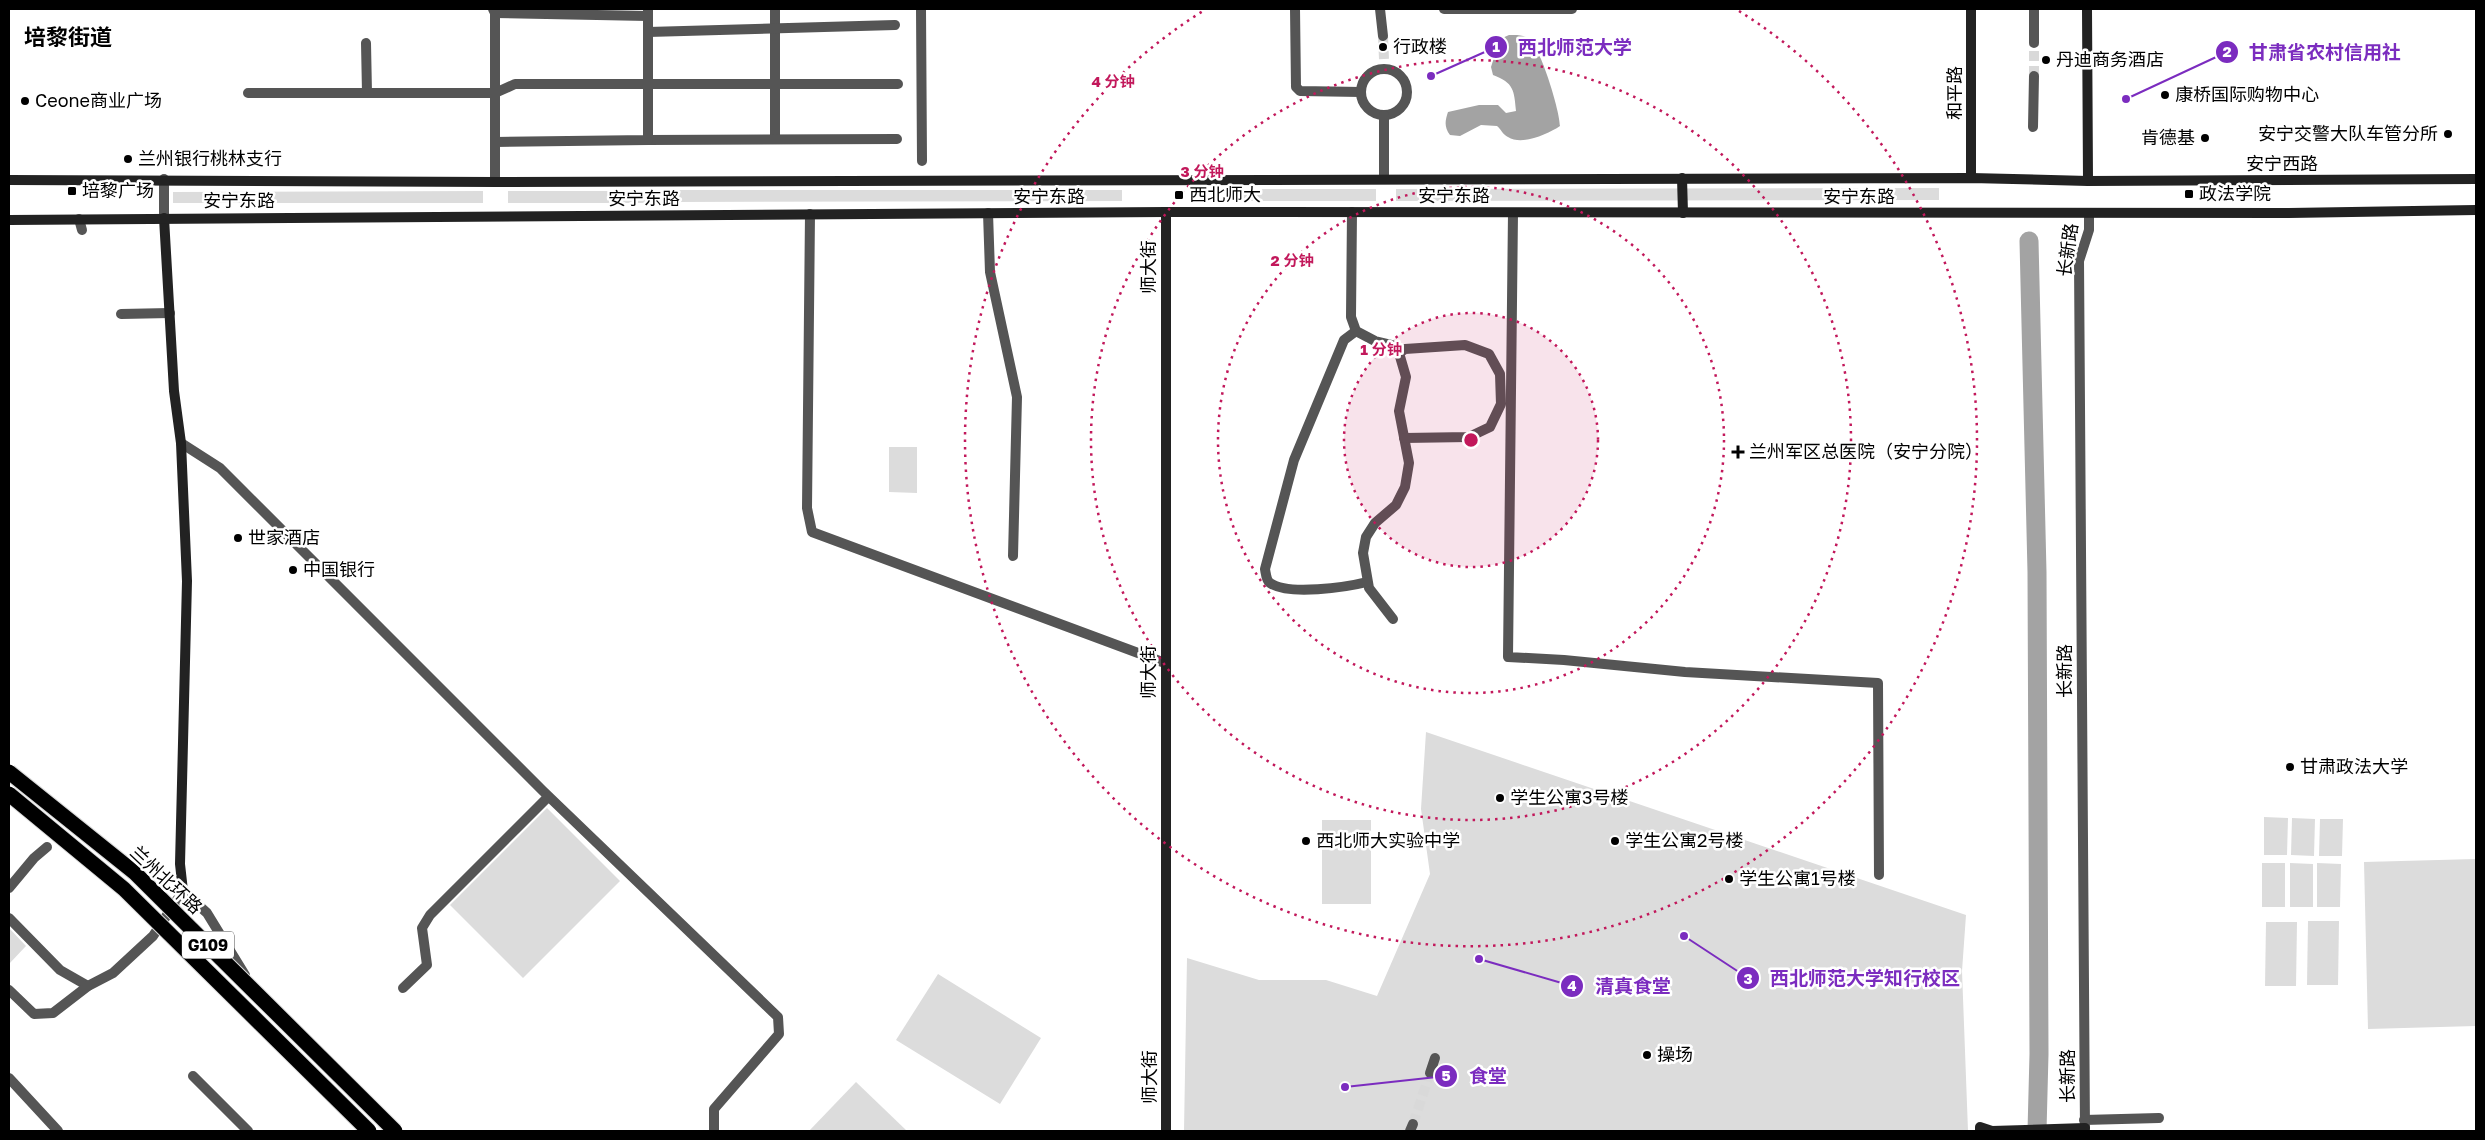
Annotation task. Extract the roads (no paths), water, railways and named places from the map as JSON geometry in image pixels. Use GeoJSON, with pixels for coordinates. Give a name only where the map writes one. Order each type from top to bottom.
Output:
{"type":"FeatureCollection","features":[{"type":"Feature","properties":{"kind":"highway","name":"兰州北环路"},"geometry":{"type":"LineString","coordinates":[[9,772],[135,873],[394,1131]]}},
{"type":"Feature","properties":{"kind":"highway","name":"兰州北环路"},"geometry":{"type":"LineString","coordinates":[[9,794],[124,889],[369,1131]]}},
{"type":"Feature","properties":{"kind":"main road","name":"和平路"},"geometry":{"type":"LineString","coordinates":[[1971,9],[1971,178]]}},
{"type":"Feature","properties":{"kind":"main road"},"geometry":{"type":"LineString","coordinates":[[2087,9],[2088,181]]}},
{"type":"Feature","properties":{"kind":"main road"},"geometry":{"type":"LineString","coordinates":[[1682,178],[1683,213]]}},
{"type":"Feature","properties":{"kind":"main road","name":"安宁东路"},"geometry":{"type":"LineString","coordinates":[[9,180],[164,179],[495,182],[1971,178],[2088,181]]}},
{"type":"Feature","properties":{"kind":"main road","name":"安宁西路"},"geometry":{"type":"LineString","coordinates":[[2088,181],[2476,179]]}},
{"type":"Feature","properties":{"kind":"main road"},"geometry":{"type":"LineString","coordinates":[[2089,213],[2476,210]]}},
{"type":"Feature","properties":{"kind":"main road","name":"安宁东路"},"geometry":{"type":"LineString","coordinates":[[9,220],[1166,212],[2089,213]]}},
{"type":"Feature","properties":{"kind":"main road","name":"师大街"},"geometry":{"type":"LineString","coordinates":[[1166,212],[1166,1131]]}},
{"type":"Feature","properties":{"kind":"main road"},"geometry":{"type":"LineString","coordinates":[[164,218],[174,391],[181,443],[187,581],[180,864],[183,891]]}},
{"type":"Feature","properties":{"kind":"main road"},"geometry":{"type":"LineString","coordinates":[[1980,1129],[1992,1131],[2085,1126]]}},
{"type":"Feature","properties":{"kind":"street"},"geometry":{"type":"LineString","coordinates":[[775,9],[776,140]]}},
{"type":"Feature","properties":{"kind":"street"},"geometry":{"type":"LineString","coordinates":[[922,9],[922,161]]}},
{"type":"Feature","properties":{"kind":"street"},"geometry":{"type":"LineString","coordinates":[[1295,9],[1296,87],[1300,92],[1361,92]]}},
{"type":"Feature","properties":{"kind":"street"},"geometry":{"type":"LineString","coordinates":[[1380,9],[1383,36]]}},
{"type":"Feature","properties":{"kind":"street"},"geometry":{"type":"LineString","coordinates":[[1444,9],[1572,9]]}},
{"type":"Feature","properties":{"kind":"street"},"geometry":{"type":"LineString","coordinates":[[2034,9],[2034,43]]}},
{"type":"Feature","properties":{"kind":"street"},"geometry":{"type":"LineString","coordinates":[[495,182],[495,10],[648,12],[648,140]]}},
{"type":"Feature","properties":{"kind":"street"},"geometry":{"type":"LineString","coordinates":[[648,32],[894,26]]}},
{"type":"Feature","properties":{"kind":"street"},"geometry":{"type":"LineString","coordinates":[[366,42],[367,93]]}},
{"type":"Feature","properties":{"kind":"street"},"geometry":{"type":"LineString","coordinates":[[1384,64],[1400,76],[1407,92],[1405,101],[1400,108],[1393,113],[1384,115],[1375,114],[1367,108],[1362,101],[1361,92],[1362,83],[1384,64]]}},
{"type":"Feature","properties":{"kind":"street"},"geometry":{"type":"LineString","coordinates":[[2033,127],[2034,76]]}},
{"type":"Feature","properties":{"kind":"street"},"geometry":{"type":"LineString","coordinates":[[248,93],[495,93],[515,84],[898,84]]}},
{"type":"Feature","properties":{"kind":"street"},"geometry":{"type":"LineString","coordinates":[[1384,115],[1384,179]]}},
{"type":"Feature","properties":{"kind":"street"},"geometry":{"type":"LineString","coordinates":[[495,142],[897,139]]}},
{"type":"Feature","properties":{"kind":"street"},"geometry":{"type":"LineString","coordinates":[[164,179],[164,218]]}},
{"type":"Feature","properties":{"kind":"street"},"geometry":{"type":"LineString","coordinates":[[1352,212],[1351,317],[1356,331],[1375,341],[1392,345],[1399,353],[1406,377],[1399,411],[1409,463],[1405,487],[1396,505],[1375,523],[1366,537],[1363,553],[1367,582],[1393,619]]}},
{"type":"Feature","properties":{"kind":"street"},"geometry":{"type":"LineString","coordinates":[[988,213],[990,272],[1017,397],[1013,556]]}},
{"type":"Feature","properties":{"kind":"street"},"geometry":{"type":"LineString","coordinates":[[1513,213],[1508,657],[1564,660],[1684,672],[1878,683],[1879,876]]}},
{"type":"Feature","properties":{"kind":"street","name":"长新路"},"geometry":{"type":"LineString","coordinates":[[2085,1126],[2079,261],[2089,230],[2089,213]]}},
{"type":"Feature","properties":{"kind":"street"},"geometry":{"type":"LineString","coordinates":[[810,214],[808,508],[812,532],[1165,663]]}},
{"type":"Feature","properties":{"kind":"street"},"geometry":{"type":"LineString","coordinates":[[79,219],[82,230]]}},
{"type":"Feature","properties":{"kind":"street"},"geometry":{"type":"LineString","coordinates":[[121,314],[170,313]]}},
{"type":"Feature","properties":{"kind":"street"},"geometry":{"type":"LineString","coordinates":[[1356,331],[1344,340],[1294,460],[1265,569],[1267,580],[1272,585],[1287,588],[1342,589],[1367,582]]}},
{"type":"Feature","properties":{"kind":"street"},"geometry":{"type":"LineString","coordinates":[[1399,353],[1405,349],[1465,345],[1489,354],[1500,374],[1501,404],[1490,427],[1469,437],[1404,438]]}},
{"type":"Feature","properties":{"kind":"street"},"geometry":{"type":"LineString","coordinates":[[181,443],[220,468],[548,797],[778,1018],[779,1034],[714,1109],[714,1131]]}},
{"type":"Feature","properties":{"kind":"street"},"geometry":{"type":"LineString","coordinates":[[403,988],[427,965],[422,928],[430,915],[548,797]]}},
{"type":"Feature","properties":{"kind":"street"},"geometry":{"type":"LineString","coordinates":[[9,888],[34,858],[48,847]]}},
{"type":"Feature","properties":{"kind":"street"},"geometry":{"type":"LineString","coordinates":[[9,990],[34,1014],[52,1013],[88,986],[113,973],[153,936],[183,891],[207,913],[242,972],[294,1026],[402,1131]]}},
{"type":"Feature","properties":{"kind":"street"},"geometry":{"type":"LineString","coordinates":[[9,918],[60,970],[88,986]]}},
{"type":"Feature","properties":{"kind":"street"},"geometry":{"type":"LineString","coordinates":[[1430,1073],[1435,1058]]}},
{"type":"Feature","properties":{"kind":"street"},"geometry":{"type":"LineString","coordinates":[[193,1076],[248,1131]]}},
{"type":"Feature","properties":{"kind":"street"},"geometry":{"type":"LineString","coordinates":[[9,1078],[58,1131]]}},
{"type":"Feature","properties":{"kind":"street"},"geometry":{"type":"LineString","coordinates":[[2085,1126],[2159,1118]]}},
{"type":"Feature","properties":{"kind":"waterway"},"geometry":{"type":"LineString","coordinates":[[2029,241],[2037,572],[2039,1054],[2037,1131]]}},
{"type":"Feature","properties":{"kind":"tunnel"},"geometry":{"type":"LineString","coordinates":[[1383,36],[1384,59]]}},
{"type":"Feature","properties":{"kind":"tunnel"},"geometry":{"type":"LineString","coordinates":[[2034,43],[2034,76]]}},
{"type":"Feature","properties":{"kind":"tunnel"},"geometry":{"type":"LineString","coordinates":[[1413,1124],[1430,1073]]}},
{"type":"Feature","properties":{"kind":"place","name":"行政楼"},"geometry":{"type":"Point","coordinates":[1383,47]}},
{"type":"Feature","properties":{"kind":"place","name":"丹迪商务酒店"},"geometry":{"type":"Point","coordinates":[2046,60]}},
{"type":"Feature","properties":{"kind":"place","name":"西北师范大学"},"geometry":{"type":"Point","coordinates":[1431,76]}},
{"type":"Feature","properties":{"kind":"place","name":"康桥国际购物中心"},"geometry":{"type":"Point","coordinates":[2165,95]}},
{"type":"Feature","properties":{"kind":"place","name":"甘肃省农村信用社"},"geometry":{"type":"Point","coordinates":[2126,99]}},
{"type":"Feature","properties":{"kind":"place","name":"Ceone商业广场"},"geometry":{"type":"Point","coordinates":[25,101]}},
{"type":"Feature","properties":{"kind":"place","name":"安宁交警大队车管分所"},"geometry":{"type":"Point","coordinates":[2448,134]}},
{"type":"Feature","properties":{"kind":"place","name":"肯德基"},"geometry":{"type":"Point","coordinates":[2205,138]}},
{"type":"Feature","properties":{"kind":"place","name":"兰州银行桃林支行"},"geometry":{"type":"Point","coordinates":[128,159]}},
{"type":"Feature","properties":{"kind":"place","name":"培黎广场"},"geometry":{"type":"Point","coordinates":[72,191]}},
{"type":"Feature","properties":{"kind":"place","name":"政法学院"},"geometry":{"type":"Point","coordinates":[2189,194]}},
{"type":"Feature","properties":{"kind":"place","name":"西北师大"},"geometry":{"type":"Point","coordinates":[1179,195]}},
{"type":"Feature","properties":{"kind":"place","name":"兰州军区总医院（安宁分院）"},"geometry":{"type":"Point","coordinates":[1738,452]}},
{"type":"Feature","properties":{"kind":"place","name":"世家酒店"},"geometry":{"type":"Point","coordinates":[238,538]}},
{"type":"Feature","properties":{"kind":"place","name":"中国银行"},"geometry":{"type":"Point","coordinates":[293,570]}},
{"type":"Feature","properties":{"kind":"place","name":"甘肃政法大学"},"geometry":{"type":"Point","coordinates":[2290,767]}},
{"type":"Feature","properties":{"kind":"place","name":"学生公寓3号楼"},"geometry":{"type":"Point","coordinates":[1500,798]}},
{"type":"Feature","properties":{"kind":"place","name":"西北师大实验中学"},"geometry":{"type":"Point","coordinates":[1306,841]}},
{"type":"Feature","properties":{"kind":"place","name":"学生公寓2号楼"},"geometry":{"type":"Point","coordinates":[1615,841]}},
{"type":"Feature","properties":{"kind":"place","name":"学生公寓1号楼"},"geometry":{"type":"Point","coordinates":[1729,879]}},
{"type":"Feature","properties":{"kind":"place","name":"西北师范大学知行校区"},"geometry":{"type":"Point","coordinates":[1684,936]}},
{"type":"Feature","properties":{"kind":"place","name":"清真食堂"},"geometry":{"type":"Point","coordinates":[1479,959]}},
{"type":"Feature","properties":{"kind":"place","name":"操场"},"geometry":{"type":"Point","coordinates":[1647,1055]}},
{"type":"Feature","properties":{"kind":"place","name":"食堂"},"geometry":{"type":"Point","coordinates":[1345,1087]}},
{"type":"Feature","properties":{"kind":"district","name":"培黎街道"},"geometry":{"type":"Point","coordinates":[68,37]}}]}
